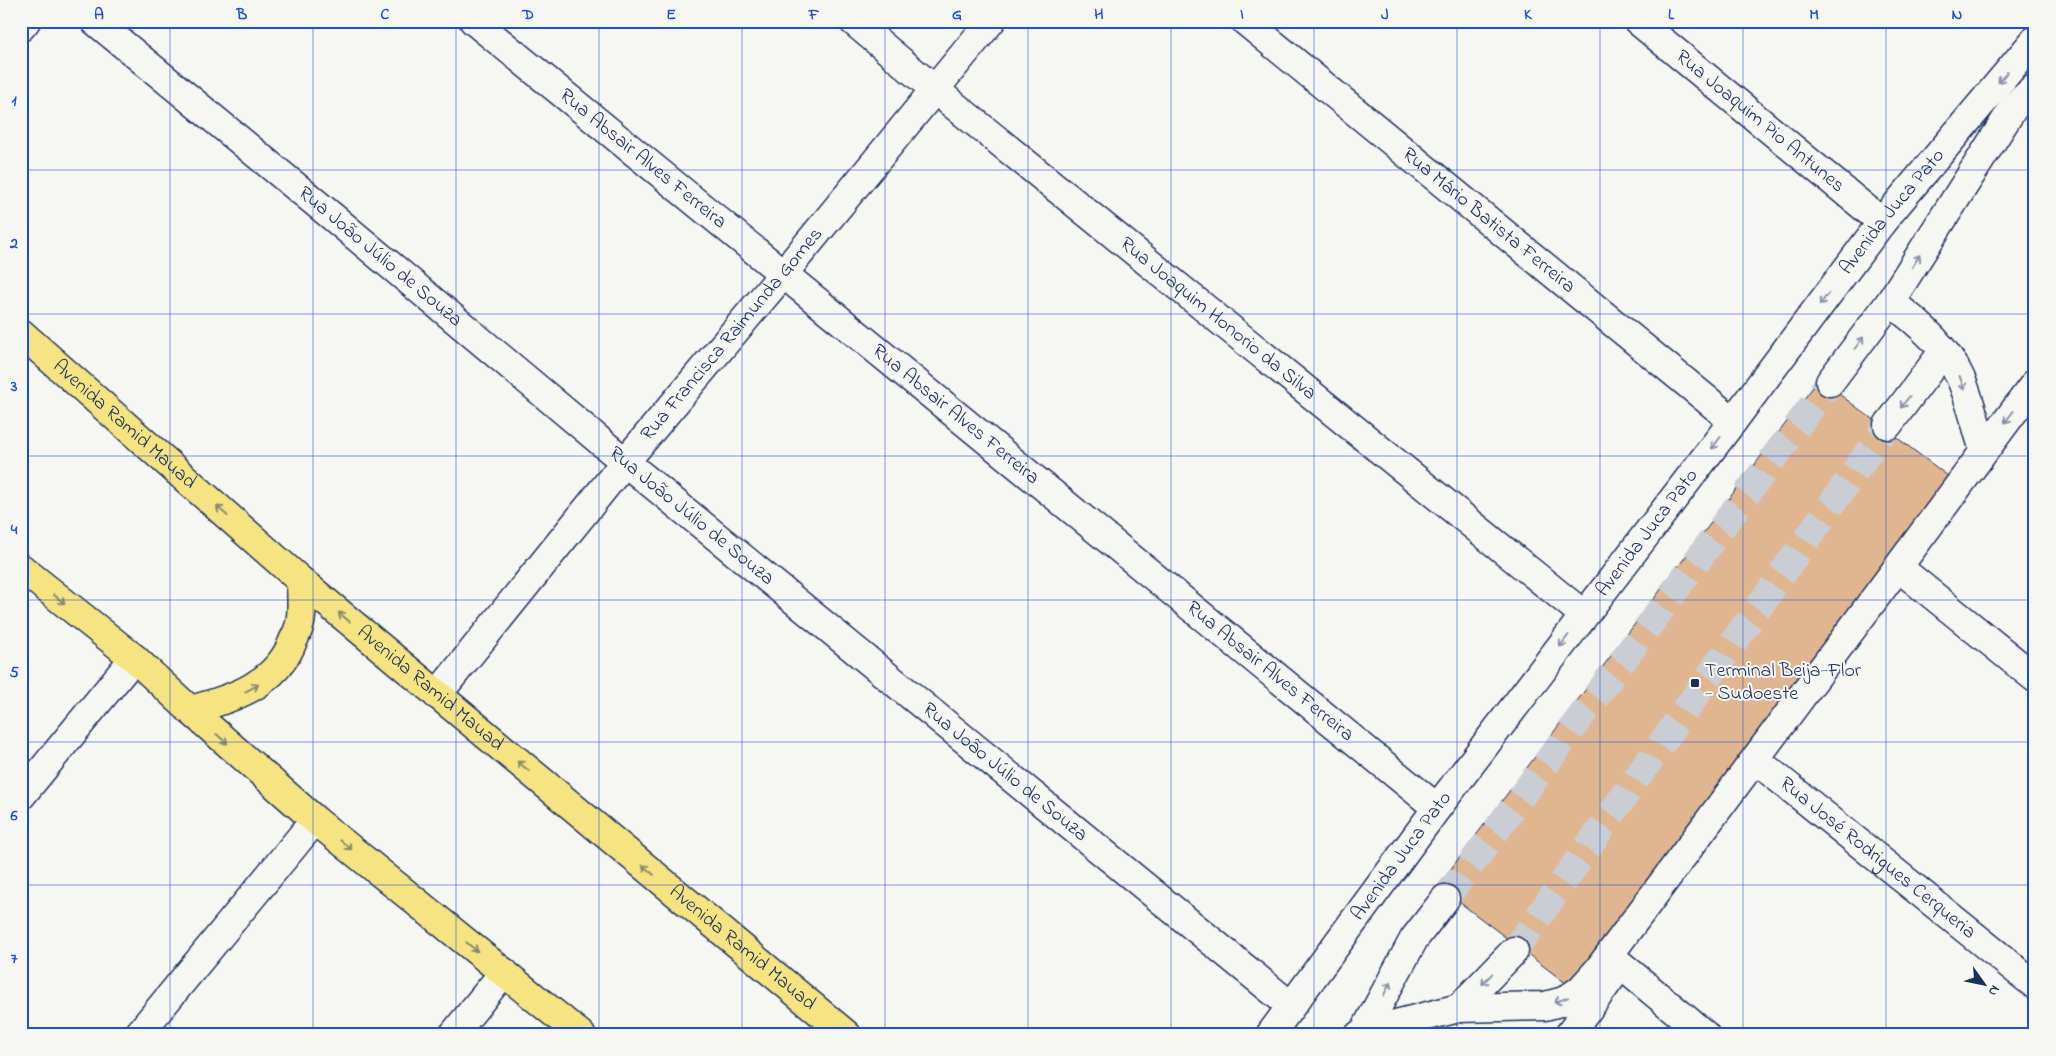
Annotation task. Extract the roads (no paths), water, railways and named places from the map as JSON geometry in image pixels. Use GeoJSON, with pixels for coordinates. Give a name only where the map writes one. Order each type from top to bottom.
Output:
{"type":"FeatureCollection","features":[{"type":"Feature","properties":{"kind":"main road","name":"Avenida Ramid Mauad"},"geometry":{"type":"LineString","coordinates":[[21,333],[301,581],[847,1035]]}},
{"type":"Feature","properties":{"kind":"main road"},"geometry":{"type":"LineString","coordinates":[[21,568],[134,658],[315,820],[581,1035]]}},
{"type":"Feature","properties":{"kind":"main road"},"geometry":{"type":"LineString","coordinates":[[190,710],[218,703],[243,693],[262,683],[277,668],[291,647],[300,623],[301,581]]}},
{"type":"Feature","properties":{"kind":"street"},"geometry":{"type":"LineString","coordinates":[[21,27],[26,21]]}},
{"type":"Feature","properties":{"kind":"street","name":"Rua João Júlio de Souza"},"geometry":{"type":"LineString","coordinates":[[95,21],[625,462],[1291,1006]]}},
{"type":"Feature","properties":{"kind":"street","name":"Rua Absair Alves Ferreira"},"geometry":{"type":"LineString","coordinates":[[474,21],[1437,808]]}},
{"type":"Feature","properties":{"kind":"street","name":"Rua Joaquim Honorio da Silva"},"geometry":{"type":"LineString","coordinates":[[854,21],[934,89],[1584,615]]}},
{"type":"Feature","properties":{"kind":"street","name":"Rua Francisca Raimunda Gomes"},"geometry":{"type":"LineString","coordinates":[[438,695],[625,462],[783,274],[991,21]]}},
{"type":"Feature","properties":{"kind":"street","name":"Rua Mário Batista Ferreira"},"geometry":{"type":"LineString","coordinates":[[1245,21],[1733,421]]}},
{"type":"Feature","properties":{"kind":"street","name":"Rua Joaquim Pio Antunes"},"geometry":{"type":"LineString","coordinates":[[1638,21],[1882,222]]}},
{"type":"Feature","properties":{"kind":"street"},"geometry":{"type":"LineString","coordinates":[[2024,21],[2035,30]]}},
{"type":"Feature","properties":{"kind":"street","name":"Avenida Juca Pato"},"geometry":{"type":"LineString","coordinates":[[1270,1035],[1437,808],[1733,421],[1882,222],[2035,40]]}},
{"type":"Feature","properties":{"kind":"street"},"geometry":{"type":"LineString","coordinates":[[1830,382],[1890,302],[2014,107],[2035,88]]}},
{"type":"Feature","properties":{"kind":"street"},"geometry":{"type":"LineString","coordinates":[[1890,302],[1918,323],[1950,359],[1961,378],[1984,450]]}},
{"type":"Feature","properties":{"kind":"street"},"geometry":{"type":"LineString","coordinates":[[1888,425],[1944,352]]}},
{"type":"Feature","properties":{"kind":"street"},"geometry":{"type":"LineString","coordinates":[[1361,1033],[1459,1008],[1545,1006],[1564,1001],[1580,990],[1598,970],[2035,383]]}},
{"type":"Feature","properties":{"kind":"street"},"geometry":{"type":"LineString","coordinates":[[1569,1035],[1909,576],[2035,413]]}},
{"type":"Feature","properties":{"kind":"street"},"geometry":{"type":"LineString","coordinates":[[1909,576],[2035,678]]}},
{"type":"Feature","properties":{"kind":"street"},"geometry":{"type":"LineString","coordinates":[[21,796],[134,658]]}},
{"type":"Feature","properties":{"kind":"street","name":"Rua José Rodrigues Cerqueria"},"geometry":{"type":"LineString","coordinates":[[1767,769],[2035,985]]}},
{"type":"Feature","properties":{"kind":"street"},"geometry":{"type":"LineString","coordinates":[[138,1035],[315,820]]}},
{"type":"Feature","properties":{"kind":"street"},"geometry":{"type":"LineString","coordinates":[[1361,1033],[1414,939],[1445,899]]}},
{"type":"Feature","properties":{"kind":"street"},"geometry":{"type":"LineString","coordinates":[[1459,1008],[1514,951]]}},
{"type":"Feature","properties":{"kind":"street"},"geometry":{"type":"LineString","coordinates":[[1621,965],[1706,1035]]}},
{"type":"Feature","properties":{"kind":"street"},"geometry":{"type":"LineString","coordinates":[[453,1035],[504,972]]}},
{"type":"Feature","properties":{"kind":"tunnel"},"geometry":{"type":"LineString","coordinates":[[1445,899],[1830,382]]}},
{"type":"Feature","properties":{"kind":"tunnel"},"geometry":{"type":"LineString","coordinates":[[1514,951],[1888,425]]}},
{"type":"Feature","properties":{"kind":"place","name":"Terminal Beija-Flor - Sudoeste"},"geometry":{"type":"Point","coordinates":[1695,683]}}]}
